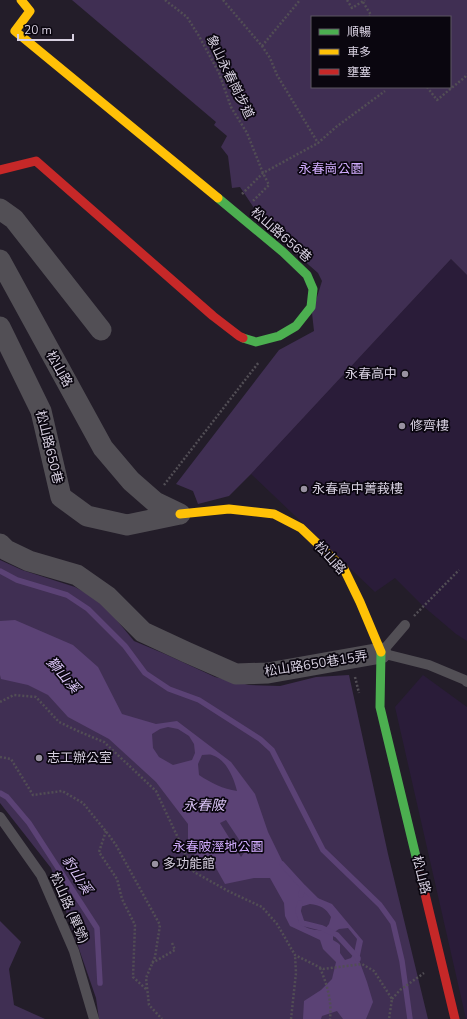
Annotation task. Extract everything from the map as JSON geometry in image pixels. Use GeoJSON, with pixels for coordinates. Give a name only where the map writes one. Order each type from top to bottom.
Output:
{"type":"FeatureCollection","features":[{"type":"Feature","properties":{"kind":"street","name":"松山路656巷"},"geometry":{"type":"LineString","coordinates":[[0,170],[36,161],[213,316],[239,336],[256,342],[279,336],[296,326],[311,307],[313,289],[307,275],[283,252],[15,31],[30,11],[21,0]]}},
{"type":"Feature","properties":{"kind":"street"},"geometry":{"type":"LineString","coordinates":[[0,209],[14,219],[101,330]]}},
{"type":"Feature","properties":{"kind":"street","name":"松山路"},"geometry":{"type":"LineString","coordinates":[[0,260],[102,448],[131,481],[155,502],[180,514],[230,509],[274,514],[300,528],[344,569],[360,602],[381,653],[380,707],[455,1019]]}},
{"type":"Feature","properties":{"kind":"street","name":"松山路650巷"},"geometry":{"type":"LineString","coordinates":[[0,327],[41,411],[61,497],[87,516],[127,525],[180,514]]}},
{"type":"Feature","properties":{"kind":"street","name":"松山路650巷15弄"},"geometry":{"type":"LineString","coordinates":[[0,544],[6,550],[30,561],[77,575],[107,596],[143,632],[236,674],[268,673],[381,653]]}},
{"type":"Feature","properties":{"kind":"lane"},"geometry":{"type":"LineString","coordinates":[[405,625],[381,653],[429,665],[467,682]]}},
{"type":"Feature","properties":{"kind":"lane","name":"松山路 (單號)"},"geometry":{"type":"LineString","coordinates":[[0,817],[41,875],[74,951],[94,1019]]}},
{"type":"Feature","properties":{"kind":"path","name":"象山永春崗步道"},"geometry":{"type":"LineString","coordinates":[[165,0],[187,17],[199,36],[219,73],[231,107],[247,133],[262,172],[269,185],[252,202]]}},
{"type":"Feature","properties":{"kind":"path"},"geometry":{"type":"LineString","coordinates":[[223,0],[262,46],[270,58],[277,75],[318,143]]}},
{"type":"Feature","properties":{"kind":"path"},"geometry":{"type":"LineString","coordinates":[[262,46],[300,0]]}},
{"type":"Feature","properties":{"kind":"path"},"geometry":{"type":"LineString","coordinates":[[347,0],[352,8],[364,1],[371,15],[370,16]]}},
{"type":"Feature","properties":{"kind":"path"},"geometry":{"type":"LineString","coordinates":[[428,88],[437,100],[467,74]]}},
{"type":"Feature","properties":{"kind":"path"},"geometry":{"type":"LineString","coordinates":[[237,199],[262,172],[318,143],[336,127],[385,91]]}},
{"type":"Feature","properties":{"kind":"path"},"geometry":{"type":"LineString","coordinates":[[167,489],[162,487],[259,362]]}},
{"type":"Feature","properties":{"kind":"path"},"geometry":{"type":"LineString","coordinates":[[405,625],[459,570]]}},
{"type":"Feature","properties":{"kind":"path"},"geometry":{"type":"LineString","coordinates":[[0,702],[14,695],[36,696],[59,722],[104,742],[156,791],[194,872],[228,891],[262,907],[277,924],[295,955],[296,974],[291,1019]]}},
{"type":"Feature","properties":{"kind":"path"},"geometry":{"type":"LineString","coordinates":[[0,757],[11,759],[33,795],[62,791],[83,803],[116,845],[160,925],[155,957],[146,978],[149,1005],[162,1019]]}},
{"type":"Feature","properties":{"kind":"path"},"geometry":{"type":"LineString","coordinates":[[106,831],[99,852],[117,879],[122,899],[135,925],[133,977],[147,990]]}},
{"type":"Feature","properties":{"kind":"path"},"geometry":{"type":"LineString","coordinates":[[152,963],[175,950],[172,943]]}},
{"type":"Feature","properties":{"kind":"path"},"geometry":{"type":"LineString","coordinates":[[295,955],[323,969],[362,964],[374,971],[392,999]]}},
{"type":"Feature","properties":{"kind":"path"},"geometry":{"type":"LineString","coordinates":[[319,967],[328,989],[331,1007],[330,1019]]}},
{"type":"Feature","properties":{"kind":"path"},"geometry":{"type":"LineString","coordinates":[[389,1019],[392,999],[400,990],[422,974]]}},
{"type":"Feature","properties":{"kind":"shaded area","name":"永春高中"},"geometry":{"type":"Polygon","coordinates":[[[451,259],[467,275],[467,641],[456,634],[423,606],[395,578],[375,592],[251,474],[451,259]]]}},
{"type":"Feature","properties":{"kind":"shaded area"},"geometry":{"type":"Polygon","coordinates":[[[423,675],[467,707],[467,1019],[395,707],[423,675]]]}},
{"type":"Feature","properties":{"kind":"green space","name":"永春崗公園"},"geometry":{"type":"Polygon","coordinates":[[[72,0],[467,0],[467,275],[451,259],[229,496],[198,504],[193,491],[176,484],[279,350],[314,331],[312,313],[322,281],[318,273],[285,244],[271,225],[254,208],[240,187],[232,188],[228,156],[221,147],[227,136],[214,125],[216,122],[72,0]]]}},
{"type":"Feature","properties":{"kind":"green space","name":"永春陂溼地公園"},"geometry":{"type":"Polygon","coordinates":[[[0,560],[22,570],[75,587],[95,598],[115,618],[134,641],[215,677],[249,685],[280,686],[316,677],[349,675],[388,854],[428,1019],[99,1019],[96,998],[51,868],[0,803],[0,560]]]}},
{"type":"Feature","properties":{"kind":"green space"},"geometry":{"type":"Polygon","coordinates":[[[0,921],[21,942],[9,969],[14,1005],[45,1019],[0,1019],[0,921]]]}},
{"type":"Feature","properties":{"kind":"water","name":"永春陂"},"geometry":{"type":"Polygon","coordinates":[[[15,620],[73,645],[98,667],[122,714],[156,724],[177,721],[231,762],[255,794],[268,832],[287,871],[308,894],[332,904],[363,941],[359,960],[373,1002],[366,1019],[343,1019],[337,1011],[322,1016],[321,1019],[303,1019],[304,1001],[321,990],[332,979],[336,962],[323,949],[320,940],[290,926],[285,916],[284,903],[270,878],[254,878],[225,884],[216,868],[200,864],[188,843],[188,824],[156,782],[109,739],[68,717],[48,695],[28,685],[1,679],[0,621],[15,620]],[[168,727],[160,729],[152,734],[153,748],[159,757],[173,765],[192,760],[195,753],[194,744],[189,736],[178,729],[168,727]],[[202,755],[198,764],[199,775],[217,785],[237,791],[229,770],[217,757],[202,755]],[[226,820],[220,823],[241,857],[246,850],[226,820]],[[310,904],[300,907],[297,911],[299,921],[307,928],[324,930],[329,924],[331,917],[325,909],[320,906],[310,904]],[[348,928],[339,929],[333,933],[333,940],[340,945],[340,953],[345,960],[351,958],[354,953],[357,939],[348,928]]]}},
{"type":"Feature","properties":{"kind":"waterway"},"geometry":{"type":"LineString","coordinates":[[0,571],[17,580],[67,595],[88,609],[125,646],[145,673],[169,689],[199,700],[260,739],[272,750],[323,850],[380,905],[393,923],[402,961],[410,1019]]}},
{"type":"Feature","properties":{"kind":"waterway","name":"豹山溪"},"geometry":{"type":"LineString","coordinates":[[0,793],[7,797],[29,823],[97,928],[100,983]]}},
{"type":"Feature","properties":{"kind":"waterway","name":"獅山溪"},"geometry":{"type":"LineString","coordinates":[[282,864],[303,887],[301,895]]}},
{"type":"Feature","properties":{"kind":"waterway","name":"獅山溪"},"geometry":{"type":"LineString","coordinates":[[303,887],[317,901]]}},
{"type":"Feature","properties":{"kind":"waterway","name":"獅山溪"},"geometry":{"type":"LineString","coordinates":[[300,903],[298,911],[302,923],[322,928],[337,935],[358,959]]}},
{"type":"Feature","properties":{"kind":"traffic: fast"},"geometry":{"type":"LineString","coordinates":[[218,198],[283,252],[307,275],[313,289],[311,307],[296,326],[279,336],[256,342],[243,338]]}},
{"type":"Feature","properties":{"kind":"traffic: fast"},"geometry":{"type":"LineString","coordinates":[[381,652],[380,707],[419,869]]}},
{"type":"Feature","properties":{"kind":"traffic: slow"},"geometry":{"type":"LineString","coordinates":[[21,0],[30,11],[15,31],[218,198]]}},
{"type":"Feature","properties":{"kind":"traffic: slow"},"geometry":{"type":"LineString","coordinates":[[180,514],[229,509],[274,514],[301,528],[344,569],[381,652]]}},
{"type":"Feature","properties":{"kind":"traffic: jam"},"geometry":{"type":"LineString","coordinates":[[0,170],[36,161],[213,316],[243,338]]}},
{"type":"Feature","properties":{"kind":"traffic: jam"},"geometry":{"type":"LineString","coordinates":[[419,869],[455,1019]]}},
{"type":"Feature","properties":{"kind":"place","name":"永春高中"},"geometry":{"type":"Point","coordinates":[405,374]}},
{"type":"Feature","properties":{"kind":"place","name":"修齊樓"},"geometry":{"type":"Point","coordinates":[402,426]}},
{"type":"Feature","properties":{"kind":"place","name":"永春高中菁莪樓"},"geometry":{"type":"Point","coordinates":[304,489]}},
{"type":"Feature","properties":{"kind":"place","name":"志工辦公室"},"geometry":{"type":"Point","coordinates":[39,758]}},
{"type":"Feature","properties":{"kind":"place","name":"多功能館"},"geometry":{"type":"Point","coordinates":[155,864]}}]}
